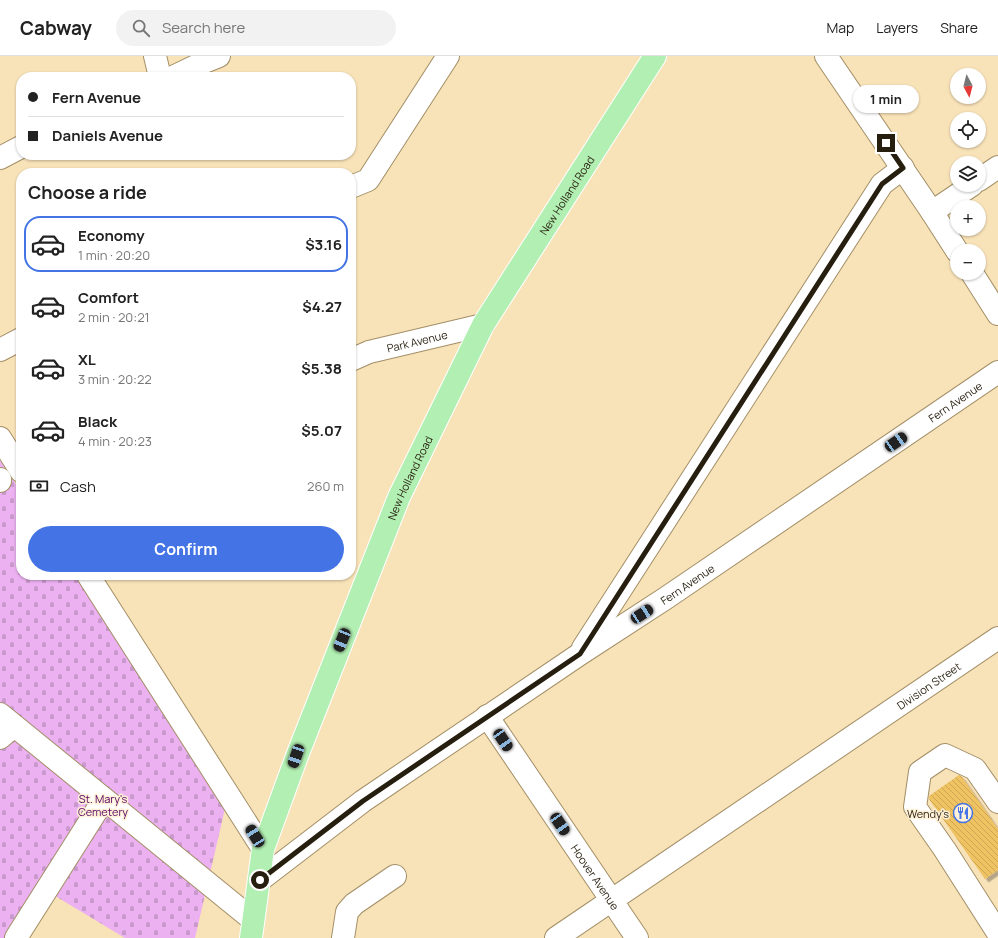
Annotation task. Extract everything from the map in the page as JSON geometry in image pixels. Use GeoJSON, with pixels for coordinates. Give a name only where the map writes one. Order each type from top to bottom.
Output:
{"type":"FeatureCollection","features":[{"type":"Feature","properties":{"kind":"main road","name":"New Holland Road"},"geometry":{"type":"LineString","coordinates":[[252,929],[260,880],[263,849],[296,756],[399,497],[483,325],[655,56]]}},
{"type":"Feature","properties":{"kind":"street"},"geometry":{"type":"LineString","coordinates":[[155,56],[159,72]]}},
{"type":"Feature","properties":{"kind":"street"},"geometry":{"type":"LineString","coordinates":[[184,72],[219,56]]}},
{"type":"Feature","properties":{"kind":"street"},"geometry":{"type":"LineString","coordinates":[[356,185],[368,180],[448,56]]}},
{"type":"Feature","properties":{"kind":"street"},"geometry":{"type":"LineString","coordinates":[[826,56],[953,244]]}},
{"type":"Feature","properties":{"kind":"street"},"geometry":{"type":"LineString","coordinates":[[0,158],[16,150]]}},
{"type":"Feature","properties":{"kind":"street"},"geometry":{"type":"LineString","coordinates":[[986,175],[998,167]]}},
{"type":"Feature","properties":{"kind":"street"},"geometry":{"type":"LineString","coordinates":[[580,654],[882,184],[903,168]]}},
{"type":"Feature","properties":{"kind":"street"},"geometry":{"type":"LineString","coordinates":[[932,212],[962,192]]}},
{"type":"Feature","properties":{"kind":"street"},"geometry":{"type":"LineString","coordinates":[[976,280],[998,314]]}},
{"type":"Feature","properties":{"kind":"street","name":"Park Avenue"},"geometry":{"type":"LineString","coordinates":[[356,358],[369,352],[483,325]]}},
{"type":"Feature","properties":{"kind":"street"},"geometry":{"type":"LineString","coordinates":[[0,350],[16,342]]}},
{"type":"Feature","properties":{"kind":"street","name":"Fern Avenue"},"geometry":{"type":"LineString","coordinates":[[260,880],[363,801],[487,716],[666,598],[998,372]]}},
{"type":"Feature","properties":{"kind":"street"},"geometry":{"type":"LineString","coordinates":[[0,438],[16,463]]}},
{"type":"Feature","properties":{"kind":"street"},"geometry":{"type":"LineString","coordinates":[[91,580],[263,849]]}},
{"type":"Feature","properties":{"kind":"street","name":"Division Street"},"geometry":{"type":"LineString","coordinates":[[611,900],[998,638]]}},
{"type":"Feature","properties":{"kind":"street","name":"Hoover Avenue"},"geometry":{"type":"LineString","coordinates":[[487,716],[637,938]]}},
{"type":"Feature","properties":{"kind":"street"},"geometry":{"type":"LineString","coordinates":[[5,726],[104,799],[252,929]]}},
{"type":"Feature","properties":{"kind":"street"},"geometry":{"type":"LineString","coordinates":[[998,802],[975,769],[945,755],[920,772],[915,807],[945,850],[998,934]]}},
{"type":"Feature","properties":{"kind":"street"},"geometry":{"type":"LineString","coordinates":[[16,938],[104,799]]}},
{"type":"Feature","properties":{"kind":"street"},"geometry":{"type":"LineString","coordinates":[[343,938],[347,912],[354,904],[395,876]]}},
{"type":"Feature","properties":{"kind":"street"},"geometry":{"type":"LineString","coordinates":[[556,938],[611,900]]}},
{"type":"Feature","properties":{"kind":"green space","name":"St. Mary's Cemetery"},"geometry":{"type":"Polygon","coordinates":[[[0,460],[16,484],[16,580],[79,580],[226,804],[195,938],[125,938],[52,894],[24,938],[0,938],[0,460]]]}},
{"type":"Feature","properties":{"kind":"building","name":"Wendy's"},"geometry":{"type":"Polygon","coordinates":[[[959,775],[962,777],[998,829],[998,870],[985,879],[929,799],[929,796],[959,775]]]}},
{"type":"Feature","properties":{"kind":"place","name":"Wendy's"},"geometry":{"type":"Point","coordinates":[963,813]}},
{"type":"Feature","properties":{"kind":"route"},"geometry":{"type":"LineString","coordinates":[[260,880],[363,801],[580,654],[882,184],[903,168],[886,143]]}}]}
